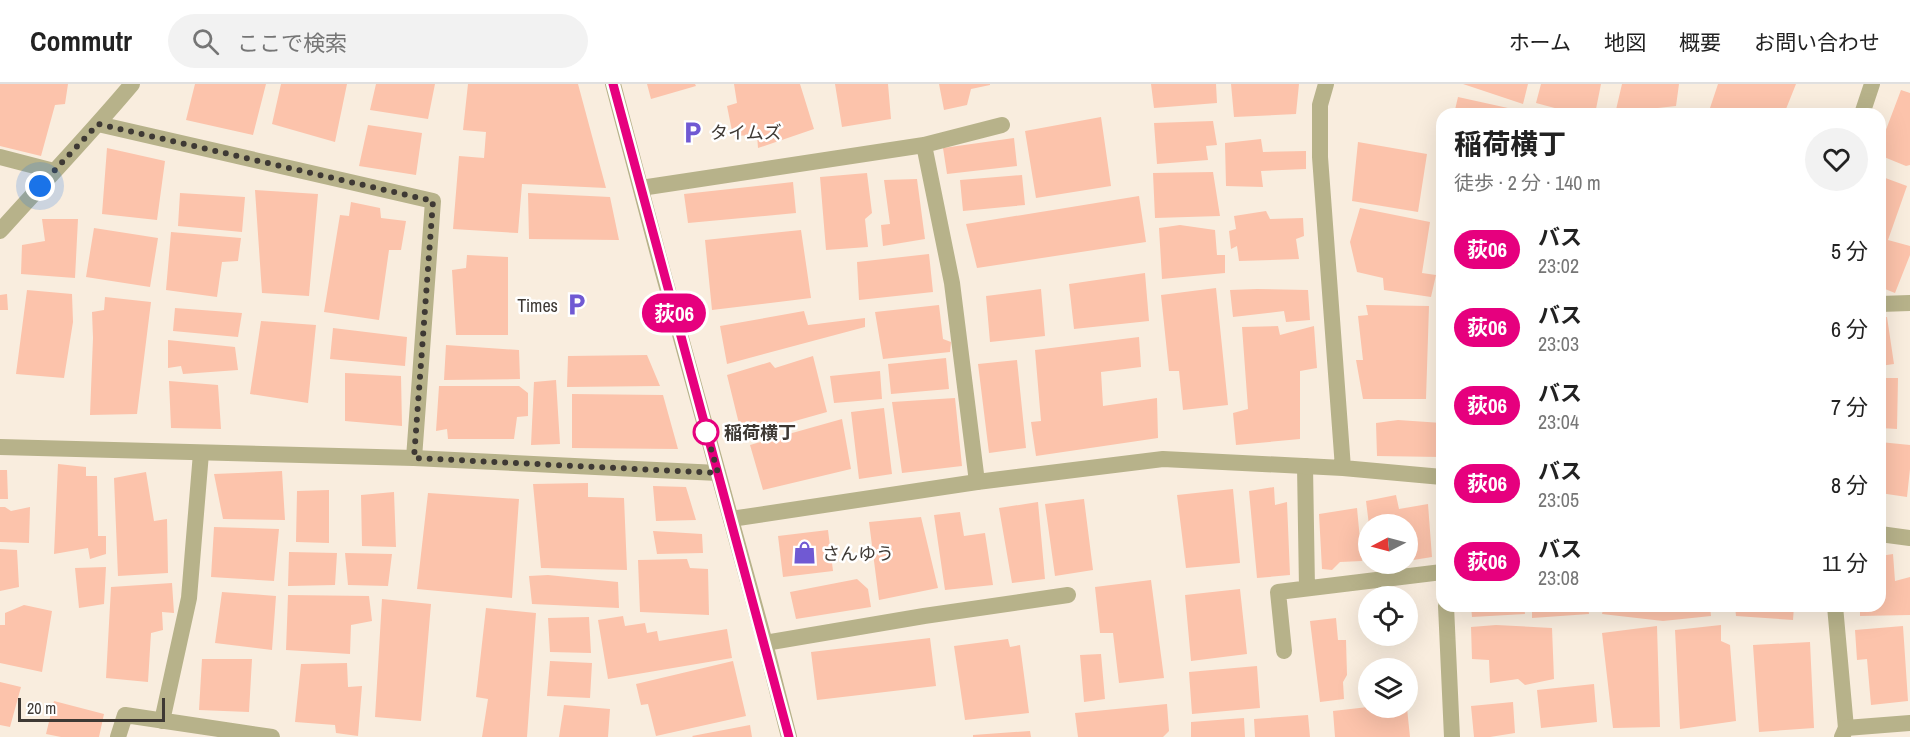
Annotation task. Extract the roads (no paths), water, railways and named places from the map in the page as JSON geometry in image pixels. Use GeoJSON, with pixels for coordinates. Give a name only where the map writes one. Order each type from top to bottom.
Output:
{"type":"FeatureCollection","features":[{"type":"Feature","properties":{"kind":"street"},"geometry":{"type":"LineString","coordinates":[[0,231],[132,84]]}},
{"type":"Feature","properties":{"kind":"street"},"geometry":{"type":"LineString","coordinates":[[613,84],[789,737]]}},
{"type":"Feature","properties":{"kind":"street"},"geometry":{"type":"LineString","coordinates":[[1326,84],[1320,105],[1320,157],[1343,468]]}},
{"type":"Feature","properties":{"kind":"street"},"geometry":{"type":"LineString","coordinates":[[1864,108],[1872,84]]}},
{"type":"Feature","properties":{"kind":"street"},"geometry":{"type":"LineString","coordinates":[[98,124],[433,201],[414,458]]}},
{"type":"Feature","properties":{"kind":"street"},"geometry":{"type":"LineString","coordinates":[[641,188],[924,145],[1002,125]]}},
{"type":"Feature","properties":{"kind":"street"},"geometry":{"type":"LineString","coordinates":[[924,145],[952,283],[977,482]]}},
{"type":"Feature","properties":{"kind":"street"},"geometry":{"type":"LineString","coordinates":[[0,157],[54,171]]}},
{"type":"Feature","properties":{"kind":"street"},"geometry":{"type":"LineString","coordinates":[[1886,304],[1910,303]]}},
{"type":"Feature","properties":{"kind":"street"},"geometry":{"type":"LineString","coordinates":[[0,447],[414,458],[718,473]]}},
{"type":"Feature","properties":{"kind":"street"},"geometry":{"type":"LineString","coordinates":[[162,721],[189,598],[201,453]]}},
{"type":"Feature","properties":{"kind":"street"},"geometry":{"type":"LineString","coordinates":[[731,519],[977,482],[1163,459],[1343,468],[1436,476]]}},
{"type":"Feature","properties":{"kind":"street"},"geometry":{"type":"LineString","coordinates":[[1305,466],[1307,588]]}},
{"type":"Feature","properties":{"kind":"street"},"geometry":{"type":"LineString","coordinates":[[1886,535],[1910,538]]}},
{"type":"Feature","properties":{"kind":"street"},"geometry":{"type":"LineString","coordinates":[[1284,651],[1278,592],[1436,573]]}},
{"type":"Feature","properties":{"kind":"street"},"geometry":{"type":"LineString","coordinates":[[765,644],[924,616],[1068,595]]}},
{"type":"Feature","properties":{"kind":"street"},"geometry":{"type":"LineString","coordinates":[[1446,612],[1452,737]]}},
{"type":"Feature","properties":{"kind":"street"},"geometry":{"type":"LineString","coordinates":[[1835,612],[1844,733],[1910,723]]}},
{"type":"Feature","properties":{"kind":"street"},"geometry":{"type":"LineString","coordinates":[[118,737],[125,715],[272,737]]}},
{"type":"Feature","properties":{"kind":"place","name":"タイムズ"},"geometry":{"type":"Point","coordinates":[692,132]}},
{"type":"Feature","properties":{"kind":"place","name":"Times"},"geometry":{"type":"Point","coordinates":[576,305]}},
{"type":"Feature","properties":{"kind":"place","name":"稲荷横丁"},"geometry":{"type":"Point","coordinates":[706,432]}},
{"type":"Feature","properties":{"kind":"place","name":"さんゆう"},"geometry":{"type":"Point","coordinates":[804,553]}}]}
